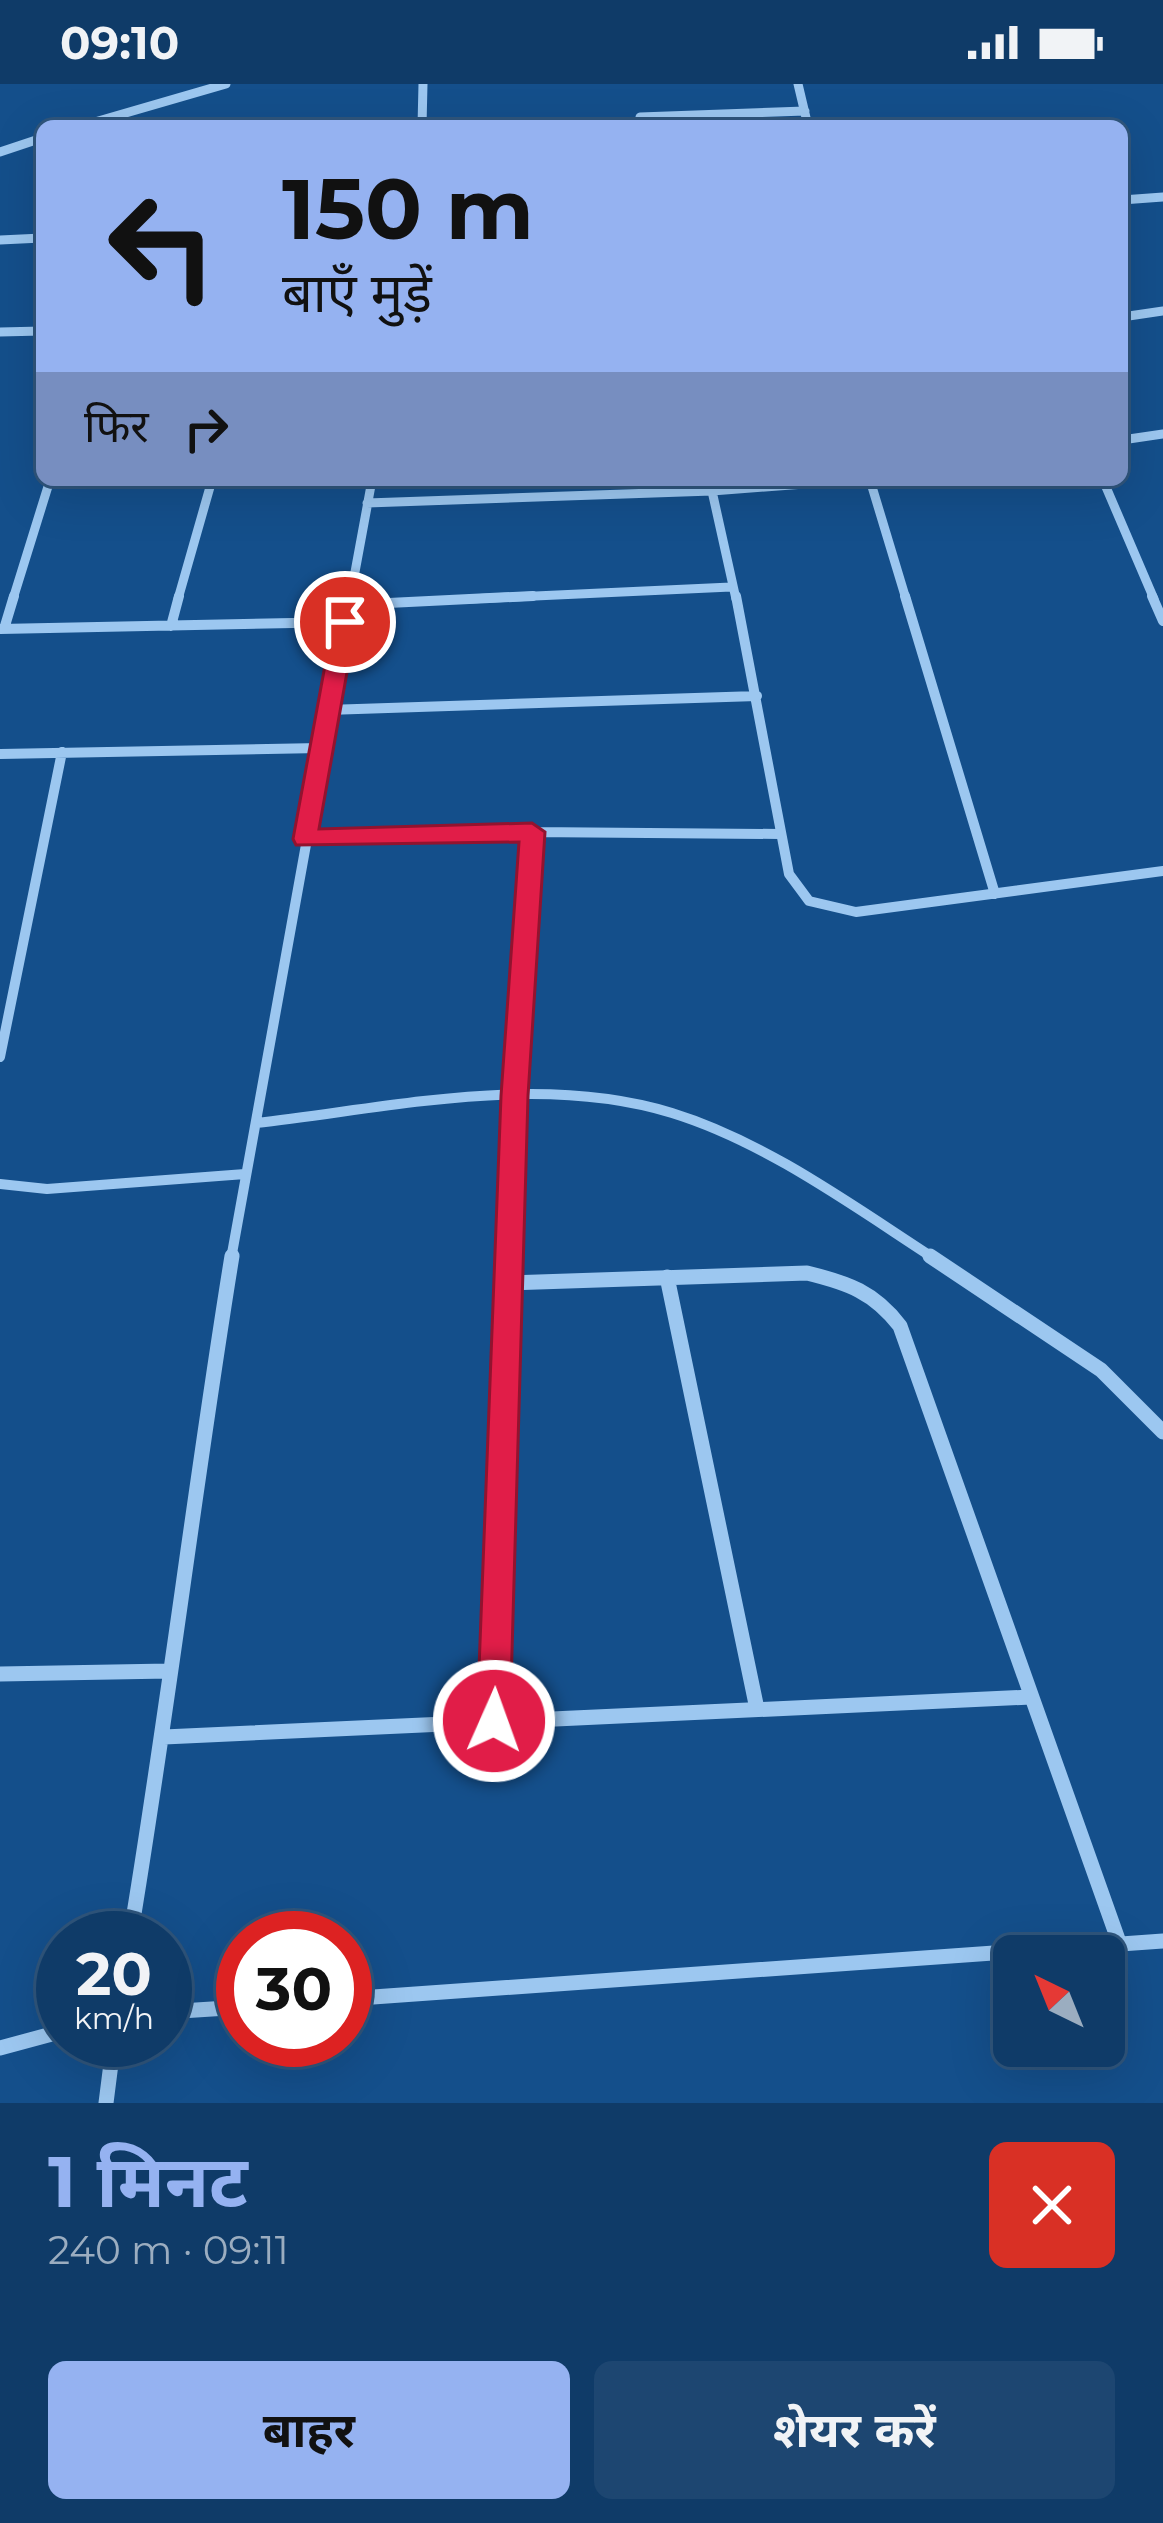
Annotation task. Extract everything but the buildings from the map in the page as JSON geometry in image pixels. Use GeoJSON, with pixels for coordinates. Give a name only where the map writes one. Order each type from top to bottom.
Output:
{"type":"FeatureCollection","features":[{"type":"Feature","properties":{"kind":"street"},"geometry":{"type":"LineString","coordinates":[[100,120],[226,84]]}},
{"type":"Feature","properties":{"kind":"street"},"geometry":{"type":"LineString","coordinates":[[422,120],[423,84]]}},
{"type":"Feature","properties":{"kind":"street"},"geometry":{"type":"LineString","coordinates":[[798,84],[807,120]]}},
{"type":"Feature","properties":{"kind":"street"},"geometry":{"type":"LineString","coordinates":[[133,110],[139,120]]}},
{"type":"Feature","properties":{"kind":"street"},"geometry":{"type":"LineString","coordinates":[[640,117],[805,111]]}},
{"type":"Feature","properties":{"kind":"street"},"geometry":{"type":"LineString","coordinates":[[0,152],[36,140]]}},
{"type":"Feature","properties":{"kind":"street"},"geometry":{"type":"LineString","coordinates":[[1128,199],[1163,196]]}},
{"type":"Feature","properties":{"kind":"street"},"geometry":{"type":"LineString","coordinates":[[0,239],[36,238]]}},
{"type":"Feature","properties":{"kind":"street"},"geometry":{"type":"LineString","coordinates":[[1128,316],[1163,311]]}},
{"type":"Feature","properties":{"kind":"street"},"geometry":{"type":"LineString","coordinates":[[0,332],[36,331]]}},
{"type":"Feature","properties":{"kind":"street"},"geometry":{"type":"LineString","coordinates":[[1128,439],[1163,434]]}},
{"type":"Feature","properties":{"kind":"street"},"geometry":{"type":"LineString","coordinates":[[48,486],[2,629],[345,622]]}},
{"type":"Feature","properties":{"kind":"street"},"geometry":{"type":"LineString","coordinates":[[171,626],[210,486]]}},
{"type":"Feature","properties":{"kind":"street"},"geometry":{"type":"LineString","coordinates":[[135,1911],[245,1174],[371,486]]}},
{"type":"Feature","properties":{"kind":"street"},"geometry":{"type":"LineString","coordinates":[[582,494],[583,486]]}},
{"type":"Feature","properties":{"kind":"street"},"geometry":{"type":"LineString","coordinates":[[367,503],[778,486]]}},
{"type":"Feature","properties":{"kind":"street"},"geometry":{"type":"LineString","coordinates":[[872,486],[995,895]]}},
{"type":"Feature","properties":{"kind":"street"},"geometry":{"type":"LineString","coordinates":[[1106,486],[1163,621]]}},
{"type":"Feature","properties":{"kind":"street"},"geometry":{"type":"LineString","coordinates":[[712,491],[757,696],[779,834],[789,876],[801,895],[826,910],[856,912],[1163,871]]}},
{"type":"Feature","properties":{"kind":"street"},"geometry":{"type":"LineString","coordinates":[[348,605],[731,587]]}},
{"type":"Feature","properties":{"kind":"street"},"geometry":{"type":"LineString","coordinates":[[327,710],[757,696]]}},
{"type":"Feature","properties":{"kind":"street"},"geometry":{"type":"LineString","coordinates":[[0,754],[320,748]]}},
{"type":"Feature","properties":{"kind":"street"},"geometry":{"type":"LineString","coordinates":[[0,1057],[62,752]]}},
{"type":"Feature","properties":{"kind":"street"},"geometry":{"type":"LineString","coordinates":[[305,839],[532,832],[779,834]]}},
{"type":"Feature","properties":{"kind":"street"},"geometry":{"type":"LineString","coordinates":[[494,1721],[514,1096],[532,832]]}},
{"type":"Feature","properties":{"kind":"street"},"geometry":{"type":"LineString","coordinates":[[256,1124],[514,1096],[590,1097],[649,1107],[710,1127],[892,1231],[1052,1335],[1099,1367],[1163,1432]]}},
{"type":"Feature","properties":{"kind":"street"},"geometry":{"type":"LineString","coordinates":[[0,1184],[47,1189],[245,1174]]}},
{"type":"Feature","properties":{"kind":"street"},"geometry":{"type":"LineString","coordinates":[[508,1282],[807,1273],[845,1282],[878,1298],[900,1325],[1116,1935]]}},
{"type":"Feature","properties":{"kind":"street"},"geometry":{"type":"LineString","coordinates":[[667,1277],[757,1709]]}},
{"type":"Feature","properties":{"kind":"street"},"geometry":{"type":"LineString","coordinates":[[0,1674],[169,1671]]}},
{"type":"Feature","properties":{"kind":"street"},"geometry":{"type":"LineString","coordinates":[[164,1737],[1031,1697]]}},
{"type":"Feature","properties":{"kind":"street"},"geometry":{"type":"LineString","coordinates":[[1125,1945],[1163,1942]]}},
{"type":"Feature","properties":{"kind":"street"},"geometry":{"type":"LineString","coordinates":[[372,1998],[993,1954]]}},
{"type":"Feature","properties":{"kind":"street"},"geometry":{"type":"LineString","coordinates":[[0,2048],[36,2038]]}},
{"type":"Feature","properties":{"kind":"street"},"geometry":{"type":"LineString","coordinates":[[106,2103],[111,2067]]}},
{"type":"Feature","properties":{"kind":"route"},"geometry":{"type":"LineString","coordinates":[[345,622],[305,839],[532,832],[514,1096],[494,1721]]}}]}
